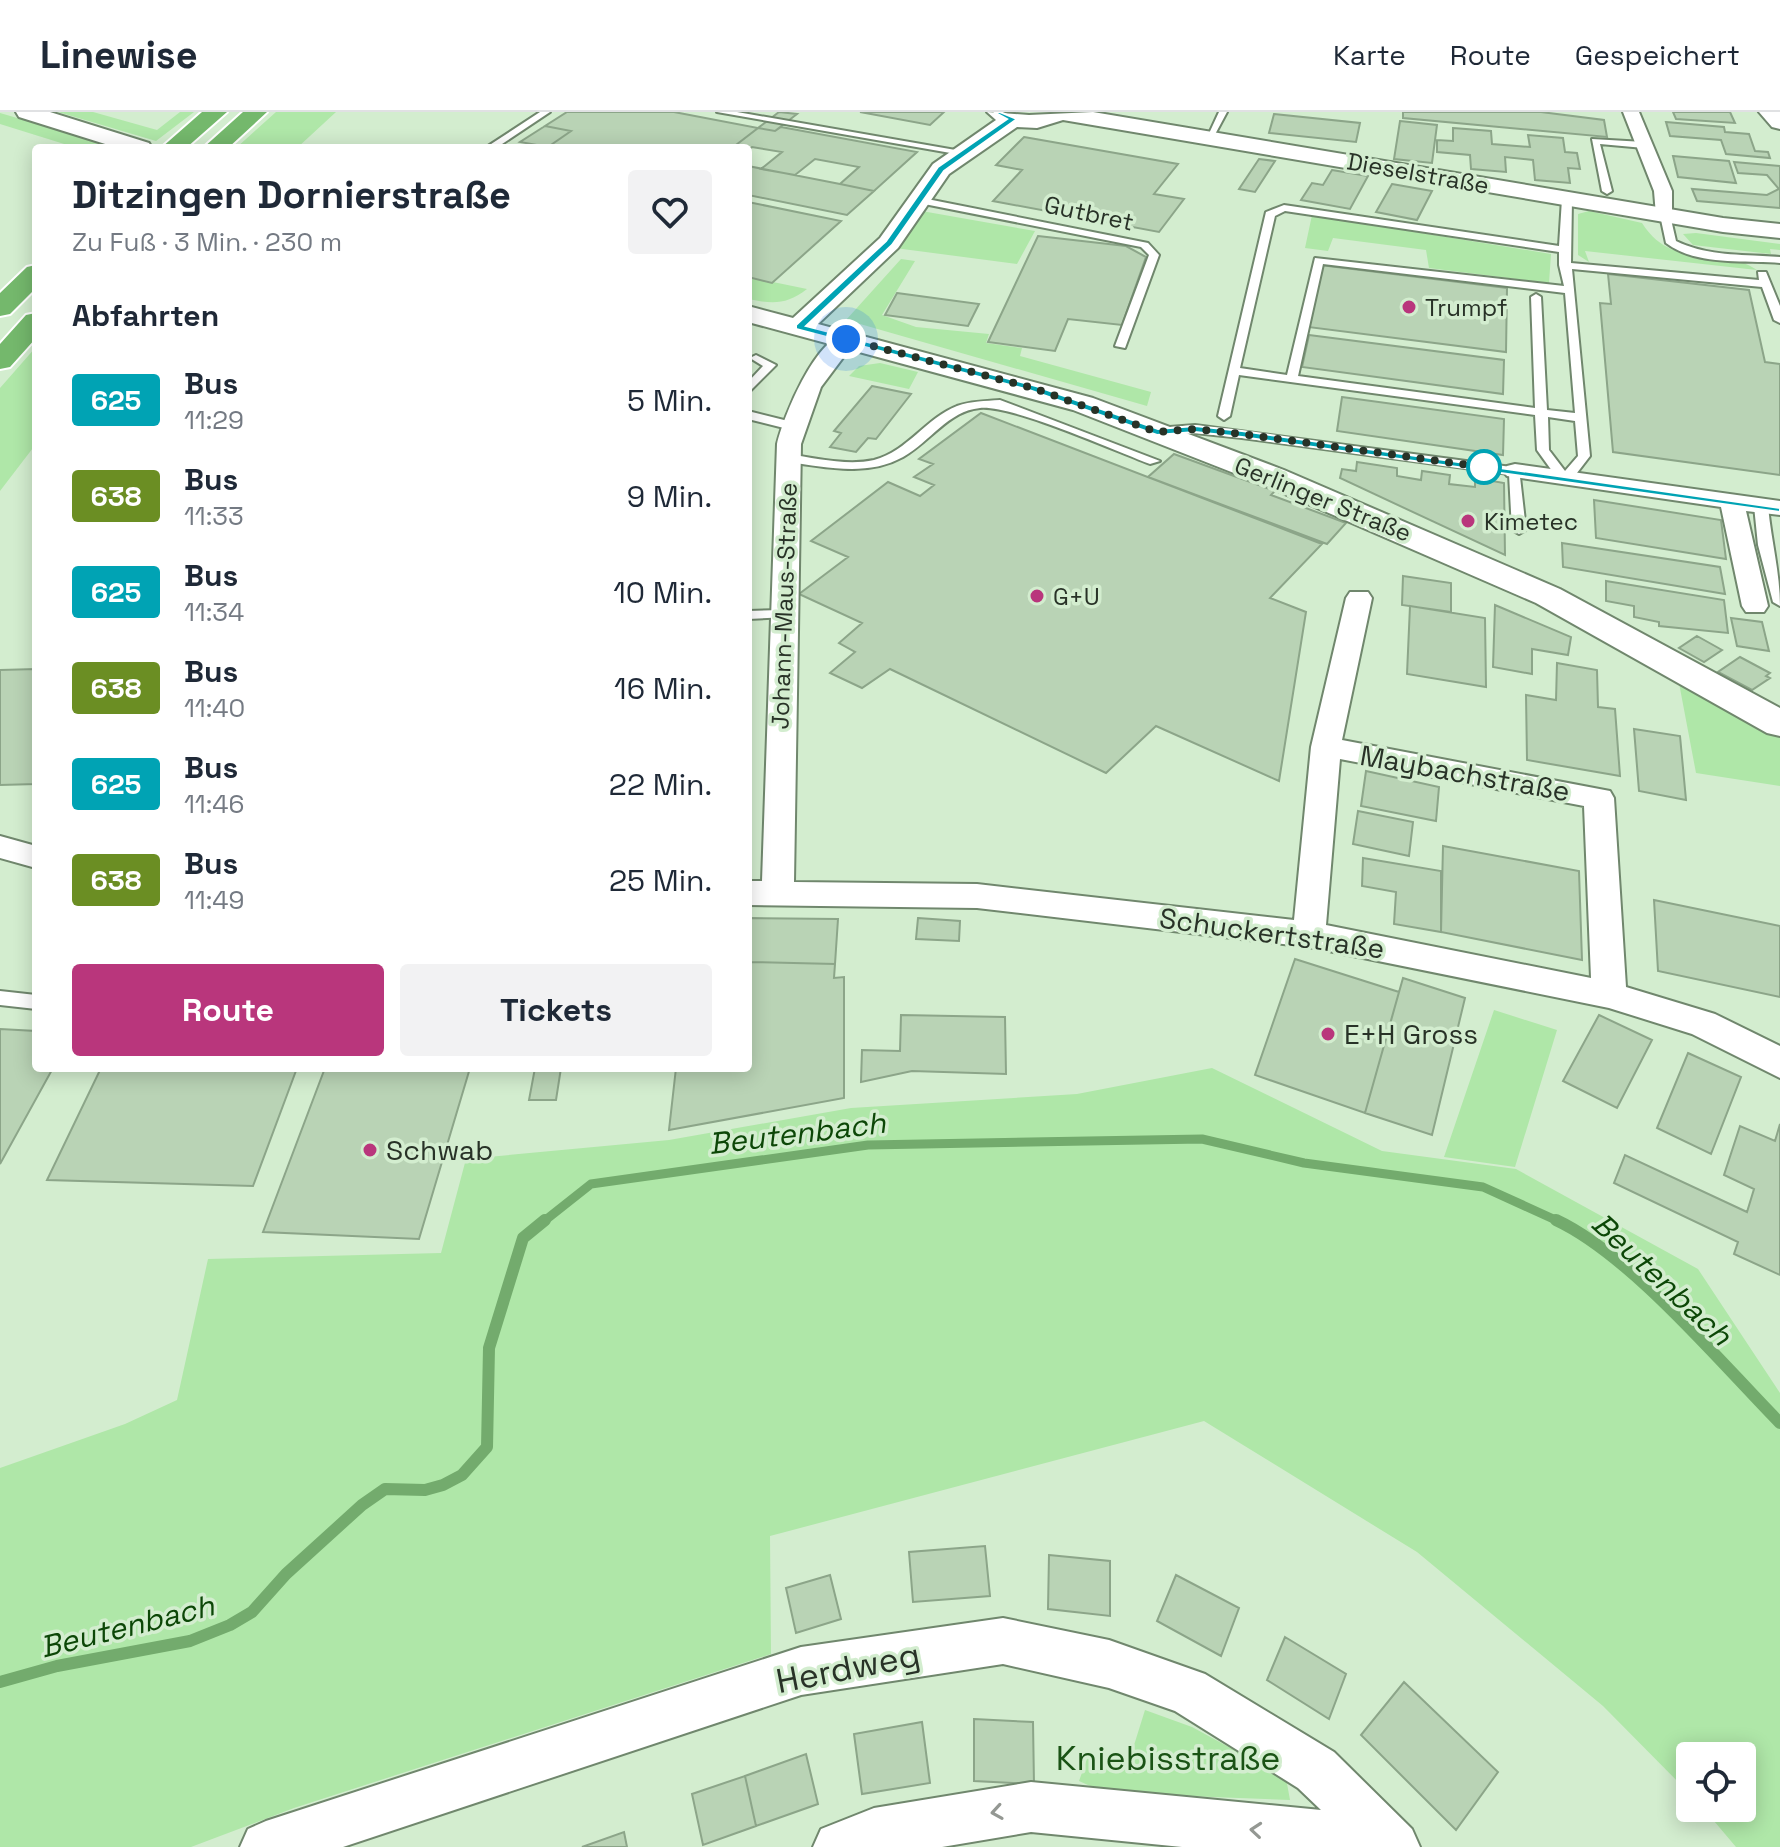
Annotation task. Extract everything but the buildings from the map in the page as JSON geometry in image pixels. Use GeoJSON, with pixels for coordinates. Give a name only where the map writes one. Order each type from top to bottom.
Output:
{"type":"FeatureCollection","features":[{"type":"Feature","properties":{"kind":"highway"},"geometry":{"type":"LineString","coordinates":[[180,141],[216,112]]}},
{"type":"Feature","properties":{"kind":"highway"},"geometry":{"type":"LineString","coordinates":[[217,144],[256,112]]}},
{"type":"Feature","properties":{"kind":"highway"},"geometry":{"type":"LineString","coordinates":[[0,308],[32,277]]}},
{"type":"Feature","properties":{"kind":"highway"},"geometry":{"type":"LineString","coordinates":[[0,361],[32,325]]}},
{"type":"Feature","properties":{"kind":"street"},"geometry":{"type":"LineString","coordinates":[[27,112],[128,144]]}},
{"type":"Feature","properties":{"kind":"street","name":"Dieselstraße"},"geometry":{"type":"LineString","coordinates":[[799,327],[879,254],[941,169],[1005,116],[1041,120],[1061,112],[1567,199],[1779,231]]}},
{"type":"Feature","properties":{"kind":"street"},"geometry":{"type":"LineString","coordinates":[[1631,112],[1663,191],[1665,215]]}},
{"type":"Feature","properties":{"kind":"street"},"geometry":{"type":"LineString","coordinates":[[1770,112],[1780,122]]}},
{"type":"Feature","properties":{"kind":"street","name":"Gerlinger Straße"},"geometry":{"type":"LineString","coordinates":[[752,315],[1033,388],[1156,446],[1465,557],[1548,596],[1780,724]]}},
{"type":"Feature","properties":{"kind":"street","name":"Johann-Maus-Straße"},"geometry":{"type":"LineString","coordinates":[[763,892],[783,614],[788,458],[792,426],[795,412],[812,384],[846,339]]}},
{"type":"Feature","properties":{"kind":"street"},"geometry":{"type":"LineString","coordinates":[[1515,471],[1770,507]]}},
{"type":"Feature","properties":{"kind":"street"},"geometry":{"type":"LineString","coordinates":[[1732,502],[1772,607]]}},
{"type":"Feature","properties":{"kind":"street"},"geometry":{"type":"LineString","coordinates":[[1309,934],[1326,747],[1359,598]]}},
{"type":"Feature","properties":{"kind":"street","name":"Maybachstraße"},"geometry":{"type":"LineString","coordinates":[[1326,747],[1599,798],[1609,995]]}},
{"type":"Feature","properties":{"kind":"street"},"geometry":{"type":"LineString","coordinates":[[0,847],[32,856]]}},
{"type":"Feature","properties":{"kind":"street","name":"Schuckertstraße"},"geometry":{"type":"LineString","coordinates":[[763,892],[977,896],[1309,934],[1609,995],[1703,1024],[1780,1063]]}},
{"type":"Feature","properties":{"kind":"street","name":"Herdweg"},"geometry":{"type":"LineString","coordinates":[[266,1847],[801,1671],[1003,1641],[1109,1664],[1188,1691],[1316,1770],[1389,1845]]}},
{"type":"Feature","properties":{"kind":"street"},"geometry":{"type":"LineString","coordinates":[[839,1847],[874,1833],[1031,1807],[1389,1845]]}},
{"type":"Feature","properties":{"kind":"lane"},"geometry":{"type":"LineString","coordinates":[[496,144],[546,112]]}},
{"type":"Feature","properties":{"kind":"lane"},"geometry":{"type":"LineString","coordinates":[[721,112],[962,152]]}},
{"type":"Feature","properties":{"kind":"lane"},"geometry":{"type":"LineString","coordinates":[[1209,112],[1223,113],[1209,138]]}},
{"type":"Feature","properties":{"kind":"lane"},"geometry":{"type":"LineString","coordinates":[[1607,191],[1595,141],[1644,145]]}},
{"type":"Feature","properties":{"kind":"lane"},"geometry":{"type":"LineString","coordinates":[[1536,297],[1543,450],[1565,479],[1584,456],[1564,265],[1567,199]]}},
{"type":"Feature","properties":{"kind":"lane","name":"Gutbret"},"geometry":{"type":"LineString","coordinates":[[917,200],[1144,245],[1154,255],[1121,346]]}},
{"type":"Feature","properties":{"kind":"lane"},"geometry":{"type":"LineString","coordinates":[[1224,416],[1270,214],[1276,210],[1284,208],[1564,250]]}},
{"type":"Feature","properties":{"kind":"lane"},"geometry":{"type":"LineString","coordinates":[[1665,215],[1671,243],[1685,251],[1756,261],[1780,260]]}},
{"type":"Feature","properties":{"kind":"lane"},"geometry":{"type":"LineString","coordinates":[[1292,379],[1319,260],[1569,290]]}},
{"type":"Feature","properties":{"kind":"lane"},"geometry":{"type":"LineString","coordinates":[[1756,261],[1780,320]]}},
{"type":"Feature","properties":{"kind":"lane"},"geometry":{"type":"LineString","coordinates":[[1564,265],[1766,284]]}},
{"type":"Feature","properties":{"kind":"lane"},"geometry":{"type":"LineString","coordinates":[[752,385],[770,365],[756,358]]}},
{"type":"Feature","properties":{"kind":"lane"},"geometry":{"type":"LineString","coordinates":[[1234,371],[1581,418]]}},
{"type":"Feature","properties":{"kind":"lane"},"geometry":{"type":"LineString","coordinates":[[788,458],[840,464],[881,462],[957,409],[981,403],[1000,404],[1156,446],[1195,429],[1515,471],[1519,530]]}},
{"type":"Feature","properties":{"kind":"lane"},"geometry":{"type":"LineString","coordinates":[[752,416],[792,426]]}},
{"type":"Feature","properties":{"kind":"lane"},"geometry":{"type":"LineString","coordinates":[[1770,507],[1765,545],[1772,607]]}},
{"type":"Feature","properties":{"kind":"lane"},"geometry":{"type":"LineString","coordinates":[[752,615],[783,614]]}},
{"type":"Feature","properties":{"kind":"lane"},"geometry":{"type":"LineString","coordinates":[[0,998],[32,1002]]}},
{"type":"Feature","properties":{"kind":"green space"},"geometry":{"type":"Polygon","coordinates":[[[58,112],[93,112],[157,130],[180,112],[194,112],[156,141],[58,112]]]}},
{"type":"Feature","properties":{"kind":"green space"},"geometry":{"type":"Polygon","coordinates":[[[276,112],[336,112],[301,144],[240,144],[276,112]]]}},
{"type":"Feature","properties":{"kind":"green space"},"geometry":{"type":"Polygon","coordinates":[[[0,113],[106,144],[64,144],[0,124],[0,113]]]}},
{"type":"Feature","properties":{"kind":"green space"},"geometry":{"type":"Polygon","coordinates":[[[916,210],[1035,231],[1017,264],[895,248],[916,210]]]}},
{"type":"Feature","properties":{"kind":"green space"},"geometry":{"type":"Polygon","coordinates":[[[1589,211],[1642,223],[1654,238],[1682,253],[1727,259],[1757,270],[1585,251],[1589,262],[1578,255],[1578,214],[1589,211]]]}},
{"type":"Feature","properties":{"kind":"green space"},"geometry":{"type":"Polygon","coordinates":[[[1312,215],[1551,254],[1549,283],[1429,268],[1426,250],[1333,238],[1328,251],[1305,248],[1312,215]]]}},
{"type":"Feature","properties":{"kind":"green space"},"geometry":{"type":"Polygon","coordinates":[[[1683,234],[1780,244],[1780,250],[1770,249],[1771,254],[1693,245],[1683,234]]]}},
{"type":"Feature","properties":{"kind":"green space"},"geometry":{"type":"Polygon","coordinates":[[[901,259],[915,261],[882,315],[916,327],[989,334],[986,343],[1022,348],[1020,356],[1151,392],[1147,406],[846,320],[901,259]]]}},
{"type":"Feature","properties":{"kind":"green space"},"geometry":{"type":"Polygon","coordinates":[[[752,278],[807,289],[792,298],[765,302],[752,300],[752,278]]]}},
{"type":"Feature","properties":{"kind":"green space"},"geometry":{"type":"Polygon","coordinates":[[[32,352],[32,449],[0,491],[0,388],[32,352]]]}},
{"type":"Feature","properties":{"kind":"green space"},"geometry":{"type":"Polygon","coordinates":[[[880,363],[918,372],[909,389],[849,376],[859,366],[880,363]]]}},
{"type":"Feature","properties":{"kind":"green space"},"geometry":{"type":"Polygon","coordinates":[[[1679,683],[1780,738],[1780,786],[1696,773],[1679,683]]]}},
{"type":"Feature","properties":{"kind":"green space"},"geometry":{"type":"Polygon","coordinates":[[[1494,1010],[1557,1030],[1515,1167],[1444,1157],[1494,1010]]]}},
{"type":"Feature","properties":{"kind":"green space"},"geometry":{"type":"Polygon","coordinates":[[[1212,1068],[1382,1151],[1516,1169],[1698,1269],[1780,1393],[1780,1847],[1736,1847],[1715,1822],[1756,1822],[1756,1742],[1676,1742],[1676,1780],[1603,1706],[1417,1552],[1204,1421],[770,1536],[771,1654],[294,1808],[191,1847],[0,1847],[0,1468],[125,1424],[177,1400],[208,1259],[441,1253],[466,1159],[669,1140],[851,1108],[1077,1094],[1212,1068]]]}},
{"type":"Feature","properties":{"kind":"green space","name":"Kniebisstraße"},"geometry":{"type":"Polygon","coordinates":[[[1145,1710],[1192,1727],[1286,1778],[1290,1800],[1106,1793],[1079,1781],[1088,1756],[1130,1758],[1145,1710]]]}},
{"type":"Feature","properties":{"kind":"waterway","name":"Beutenbach"},"geometry":{"type":"LineString","coordinates":[[543,1222],[591,1184],[868,1145],[1202,1139],[1304,1163],[1483,1187],[1558,1221]]}},
{"type":"Feature","properties":{"kind":"waterway","name":"Beutenbach"},"geometry":{"type":"LineString","coordinates":[[0,1682],[57,1666],[190,1641],[230,1625],[252,1612],[286,1574],[362,1505],[385,1489],[425,1490],[462,1475],[487,1447],[489,1348],[523,1238],[545,1220]]}},
{"type":"Feature","properties":{"kind":"waterway","name":"Beutenbach"},"geometry":{"type":"LineString","coordinates":[[1558,1221],[1585,1236],[1644,1284],[1780,1423]]}},
{"type":"Feature","properties":{"kind":"bus line","name":"625"},"geometry":{"type":"LineString","coordinates":[[998,112],[1013,119],[941,169],[889,243],[799,327],[1033,388],[1157,432],[1195,429],[1242,434],[1780,508]]}},
{"type":"Feature","properties":{"kind":"place","name":"Trumpf"},"geometry":{"type":"Point","coordinates":[1409,307]}},
{"type":"Feature","properties":{"kind":"place","name":"Kimetec"},"geometry":{"type":"Point","coordinates":[1468,521]}},
{"type":"Feature","properties":{"kind":"place","name":"G+U"},"geometry":{"type":"Point","coordinates":[1037,596]}},
{"type":"Feature","properties":{"kind":"place","name":"E+H Gross"},"geometry":{"type":"Point","coordinates":[1328,1034]}},
{"type":"Feature","properties":{"kind":"place","name":"Schwab"},"geometry":{"type":"Point","coordinates":[370,1150]}},
{"type":"Feature","properties":{"kind":"route"},"geometry":{"type":"LineString","coordinates":[[846,339],[1033,388],[1157,432],[1195,429],[1242,434],[1490,468],[1484,467]]}}]}
